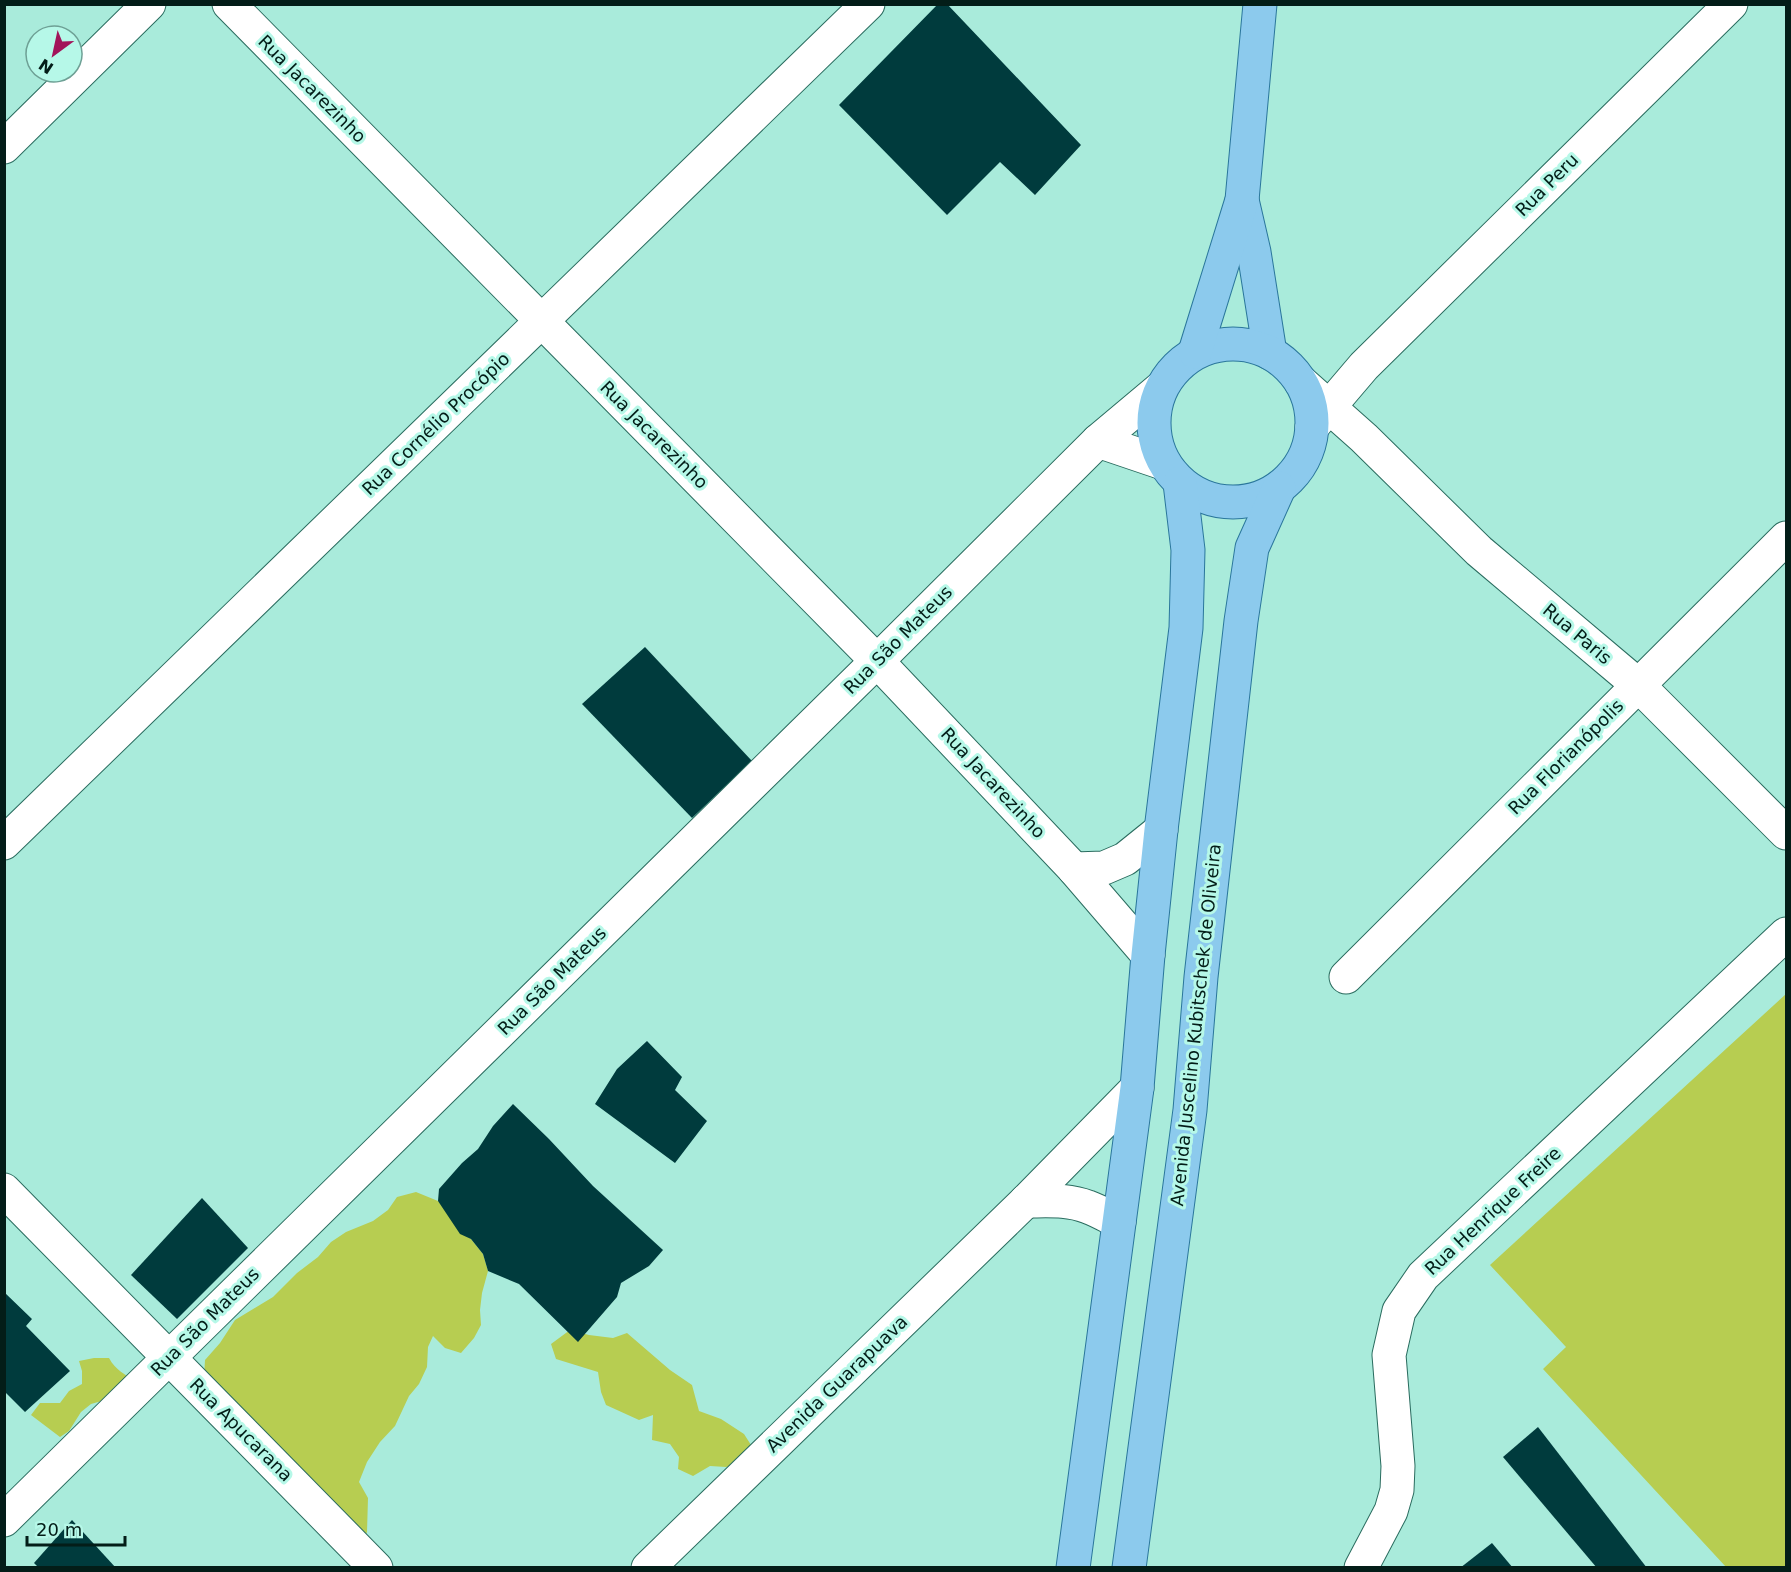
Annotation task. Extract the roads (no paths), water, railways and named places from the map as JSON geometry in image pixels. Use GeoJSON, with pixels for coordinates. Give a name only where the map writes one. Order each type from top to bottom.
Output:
{"type":"FeatureCollection","features":[{"type":"Feature","properties":{"kind":"main road"},"geometry":{"type":"LineString","coordinates":[[1195,352],[1242,200],[1260,4]]}},
{"type":"Feature","properties":{"kind":"main road"},"geometry":{"type":"LineString","coordinates":[[1171,473],[1202,497],[1229,503],[1255,500],[1279,488],[1295,473],[1306,455],[1318,423],[1310,404],[1288,368],[1254,252],[1242,200]]}},
{"type":"Feature","properties":{"kind":"main road"},"geometry":{"type":"LineString","coordinates":[[1073,1568],[1137,1088],[1161,830],[1186,628],[1188,550],[1171,473],[1154,439],[1153,413],[1160,389],[1174,367],[1195,352],[1220,344],[1245,344],[1288,368]]}},
{"type":"Feature","properties":{"kind":"main road","name":"Avenida Juscelino Kubitschek de Oliveira"},"geometry":{"type":"LineString","coordinates":[[1129,1568],[1190,1110],[1201,977],[1241,621],[1252,548],[1279,488]]}},
{"type":"Feature","properties":{"kind":"street"},"geometry":{"type":"LineString","coordinates":[[4,147],[149,4]]}},
{"type":"Feature","properties":{"kind":"street","name":"Rua Jacarezinho"},"geometry":{"type":"LineString","coordinates":[[229,4],[877,661],[1074,869],[1148,955]]}},
{"type":"Feature","properties":{"kind":"street","name":"Rua Cornélio Procópio"},"geometry":{"type":"LineString","coordinates":[[4,843],[867,4]]}},
{"type":"Feature","properties":{"kind":"street","name":"Rua Peru"},"geometry":{"type":"LineString","coordinates":[[1318,423],[1364,366],[1731,4]]}},
{"type":"Feature","properties":{"kind":"street","name":"Rua Peru"},"geometry":{"type":"LineString","coordinates":[[1288,368],[1318,376],[1335,375],[1364,366]]}},
{"type":"Feature","properties":{"kind":"street","name":"Rua São Mateus"},"geometry":{"type":"LineString","coordinates":[[4,1520],[1098,441],[1160,389]]}},
{"type":"Feature","properties":{"kind":"street","name":"Rua Paris"},"geometry":{"type":"LineString","coordinates":[[1318,423],[1334,432],[1364,438],[1479,551],[1638,685],[1786,833]]}},
{"type":"Feature","properties":{"kind":"street"},"geometry":{"type":"LineString","coordinates":[[1098,441],[1171,473]]}},
{"type":"Feature","properties":{"kind":"street","name":"Rua Florianópolis"},"geometry":{"type":"LineString","coordinates":[[1346,977],[1786,538]]}},
{"type":"Feature","properties":{"kind":"street"},"geometry":{"type":"LineString","coordinates":[[1074,869],[1104,868],[1125,860],[1161,830]]}},
{"type":"Feature","properties":{"kind":"street","name":"Rua Henrique Freire"},"geometry":{"type":"LineString","coordinates":[[1361,1568],[1391,1511],[1397,1490],[1398,1466],[1389,1355],[1399,1311],[1423,1276],[1786,934]]}},
{"type":"Feature","properties":{"kind":"street","name":"Avenida Guarapuava"},"geometry":{"type":"LineString","coordinates":[[648,1568],[1026,1201],[1137,1088]]}},
{"type":"Feature","properties":{"kind":"street","name":"Rua Apucarana"},"geometry":{"type":"LineString","coordinates":[[4,1190],[376,1568]]}},
{"type":"Feature","properties":{"kind":"street"},"geometry":{"type":"LineString","coordinates":[[1026,1201],[1060,1200],[1074,1203],[1089,1207],[1119,1222]]}}]}
